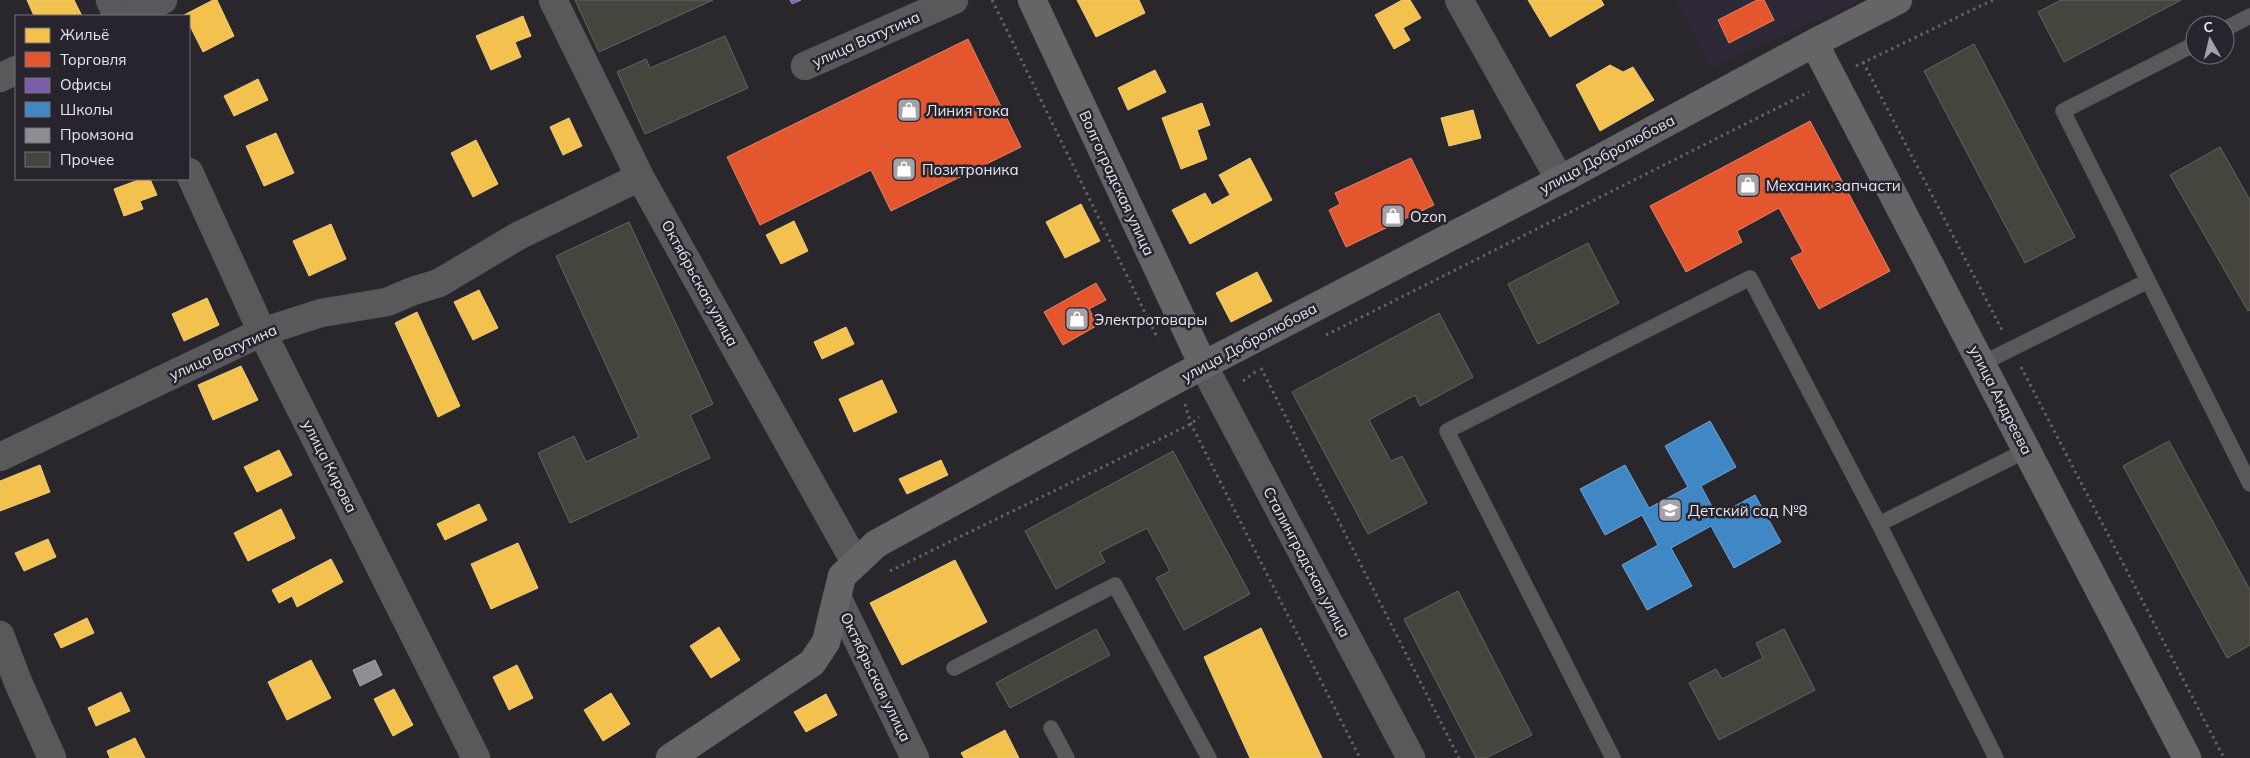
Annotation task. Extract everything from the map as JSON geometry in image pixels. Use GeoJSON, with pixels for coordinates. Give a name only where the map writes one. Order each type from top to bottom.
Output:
{"type":"FeatureCollection","features":[{"type":"Feature","properties":{"kind":"street"},"geometry":{"type":"LineString","coordinates":[[110,0],[117,15]]}},
{"type":"Feature","properties":{"kind":"street"},"geometry":{"type":"LineString","coordinates":[[128,15],[163,0]]}},
{"type":"Feature","properties":{"kind":"street","name":"Октябрьская улица"},"geometry":{"type":"LineString","coordinates":[[553,0],[640,177],[856,562]]}},
{"type":"Feature","properties":{"kind":"street","name":"улица Ватутина"},"geometry":{"type":"LineString","coordinates":[[805,66],[954,0]]}},
{"type":"Feature","properties":{"kind":"street","name":"Волгоградская улица"},"geometry":{"type":"LineString","coordinates":[[1032,0],[1203,366]]}},
{"type":"Feature","properties":{"kind":"street"},"geometry":{"type":"LineString","coordinates":[[1459,0],[1560,180]]}},
{"type":"Feature","properties":{"kind":"street","name":"улица Добролюбова"},"geometry":{"type":"LineString","coordinates":[[670,758],[812,662],[826,642],[842,576],[876,544],[1203,366],[1560,180],[1814,42],[1898,0]]}},
{"type":"Feature","properties":{"kind":"street","name":"улица Андреева"},"geometry":{"type":"LineString","coordinates":[[1814,42],[2188,758]]}},
{"type":"Feature","properties":{"kind":"street"},"geometry":{"type":"LineString","coordinates":[[0,78],[15,70]]}},
{"type":"Feature","properties":{"kind":"street","name":"улица Кирова"},"geometry":{"type":"LineString","coordinates":[[190,174],[262,332],[476,758]]}},
{"type":"Feature","properties":{"kind":"street","name":"улица Ватутина"},"geometry":{"type":"LineString","coordinates":[[0,457],[262,332],[321,313],[387,302],[412,291],[439,283],[518,236],[640,177]]}},
{"type":"Feature","properties":{"kind":"street","name":"Сталинградская улица"},"geometry":{"type":"LineString","coordinates":[[1203,366],[1411,758]]}},
{"type":"Feature","properties":{"kind":"street","name":"Октябрьская улица"},"geometry":{"type":"LineString","coordinates":[[837,597],[915,758]]}},
{"type":"Feature","properties":{"kind":"street"},"geometry":{"type":"LineString","coordinates":[[0,635],[18,682],[52,758]]}},
{"type":"Feature","properties":{"kind":"lane"},"geometry":{"type":"LineString","coordinates":[[2235,24],[2250,16]]}},
{"type":"Feature","properties":{"kind":"lane"},"geometry":{"type":"LineString","coordinates":[[2185,49],[2063,111],[2250,484]]}},
{"type":"Feature","properties":{"kind":"lane"},"geometry":{"type":"LineString","coordinates":[[1614,758],[1447,431],[1750,278],[1878,524],[1996,758]]}},
{"type":"Feature","properties":{"kind":"lane"},"geometry":{"type":"LineString","coordinates":[[1982,363],[2148,281]]}},
{"type":"Feature","properties":{"kind":"lane"},"geometry":{"type":"LineString","coordinates":[[1878,524],[2027,450]]}},
{"type":"Feature","properties":{"kind":"lane"},"geometry":{"type":"LineString","coordinates":[[954,668],[1115,585],[1209,758]]}},
{"type":"Feature","properties":{"kind":"lane"},"geometry":{"type":"LineString","coordinates":[[1051,728],[1067,758]]}},
{"type":"Feature","properties":{"kind":"path"},"geometry":{"type":"LineString","coordinates":[[1324,336],[1814,90],[1833,77],[1993,0]]}},
{"type":"Feature","properties":{"kind":"path"},"geometry":{"type":"LineString","coordinates":[[1863,62],[2224,758]]}},
{"type":"Feature","properties":{"kind":"path"},"geometry":{"type":"LineString","coordinates":[[881,575],[1191,424],[1220,397],[1262,368],[1459,758]]}},
{"type":"Feature","properties":{"kind":"shaded area"},"geometry":{"type":"Polygon","coordinates":[[[1676,0],[1857,0],[1858,2],[1711,68],[1676,0]]]}},
{"type":"Feature","properties":{"kind":"building: Жильё"},"geometry":{"type":"Polygon","coordinates":[[[27,0],[74,0],[82,15],[34,15],[27,0]]]}},
{"type":"Feature","properties":{"kind":"building: Жильё"},"geometry":{"type":"Polygon","coordinates":[[[213,0],[217,0],[234,36],[203,52],[190,26],[190,15],[184,15],[213,0]]]}},
{"type":"Feature","properties":{"kind":"building: Жильё"},"geometry":{"type":"Polygon","coordinates":[[[1077,0],[1139,0],[1145,13],[1096,37],[1077,0]]]}},
{"type":"Feature","properties":{"kind":"building: Жильё"},"geometry":{"type":"Polygon","coordinates":[[[1402,0],[1410,0],[1421,18],[1403,28],[1410,40],[1394,49],[1375,15],[1402,0]]]}},
{"type":"Feature","properties":{"kind":"building: Жильё"},"geometry":{"type":"Polygon","coordinates":[[[1528,0],[1601,0],[1604,5],[1550,37],[1528,0]]]}},
{"type":"Feature","properties":{"kind":"building: Жильё"},"geometry":{"type":"Polygon","coordinates":[[[523,16],[531,36],[515,42],[521,57],[491,70],[476,36],[523,16]]]}},
{"type":"Feature","properties":{"kind":"building: Жильё"},"geometry":{"type":"Polygon","coordinates":[[[1610,65],[1623,72],[1633,67],[1654,100],[1600,131],[1576,85],[1610,65]]]}},
{"type":"Feature","properties":{"kind":"building: Жильё"},"geometry":{"type":"Polygon","coordinates":[[[1155,70],[1166,92],[1128,110],[1118,88],[1155,70]]]}},
{"type":"Feature","properties":{"kind":"building: Жильё"},"geometry":{"type":"Polygon","coordinates":[[[258,79],[268,100],[234,116],[224,96],[258,79]]]}},
{"type":"Feature","properties":{"kind":"building: Жильё"},"geometry":{"type":"Polygon","coordinates":[[[1202,103],[1210,125],[1197,130],[1207,159],[1181,169],[1162,118],[1202,103]]]}},
{"type":"Feature","properties":{"kind":"building: Жильё"},"geometry":{"type":"Polygon","coordinates":[[[1473,110],[1481,138],[1449,146],[1441,118],[1473,110]]]}},
{"type":"Feature","properties":{"kind":"building: Жильё"},"geometry":{"type":"Polygon","coordinates":[[[569,118],[582,146],[563,155],[550,127],[569,118]]]}},
{"type":"Feature","properties":{"kind":"building: Жильё"},"geometry":{"type":"Polygon","coordinates":[[[276,133],[294,173],[264,186],[246,146],[276,133]]]}},
{"type":"Feature","properties":{"kind":"building: Жильё"},"geometry":{"type":"Polygon","coordinates":[[[476,140],[498,184],[473,197],[451,153],[476,140]]]}},
{"type":"Feature","properties":{"kind":"building: Жильё"},"geometry":{"type":"Polygon","coordinates":[[[1250,158],[1272,200],[1190,244],[1172,210],[1205,193],[1212,205],[1230,195],[1219,175],[1250,158]]]}},
{"type":"Feature","properties":{"kind":"building: Жильё"},"geometry":{"type":"Polygon","coordinates":[[[138,180],[150,180],[157,195],[140,201],[143,209],[124,216],[114,189],[138,180]]]}},
{"type":"Feature","properties":{"kind":"building: Жильё"},"geometry":{"type":"Polygon","coordinates":[[[1081,204],[1100,241],[1065,258],[1046,222],[1081,204]]]}},
{"type":"Feature","properties":{"kind":"building: Жильё"},"geometry":{"type":"Polygon","coordinates":[[[794,221],[808,251],[781,264],[766,235],[794,221]]]}},
{"type":"Feature","properties":{"kind":"building: Жильё"},"geometry":{"type":"Polygon","coordinates":[[[331,224],[346,259],[309,276],[293,241],[331,224]]]}},
{"type":"Feature","properties":{"kind":"building: Жильё"},"geometry":{"type":"Polygon","coordinates":[[[1257,272],[1272,301],[1231,322],[1216,293],[1257,272]]]}},
{"type":"Feature","properties":{"kind":"building: Жильё"},"geometry":{"type":"Polygon","coordinates":[[[479,290],[498,328],[473,340],[454,302],[479,290]]]}},
{"type":"Feature","properties":{"kind":"building: Жильё"},"geometry":{"type":"Polygon","coordinates":[[[207,298],[219,325],[184,341],[172,314],[207,298]]]}},
{"type":"Feature","properties":{"kind":"building: Жильё"},"geometry":{"type":"Polygon","coordinates":[[[417,312],[460,406],[438,417],[395,323],[417,312]]]}},
{"type":"Feature","properties":{"kind":"building: Жильё"},"geometry":{"type":"Polygon","coordinates":[[[846,327],[854,344],[822,359],[814,342],[846,327]]]}},
{"type":"Feature","properties":{"kind":"building: Жильё"},"geometry":{"type":"Polygon","coordinates":[[[241,366],[258,400],[213,420],[198,385],[241,366]]]}},
{"type":"Feature","properties":{"kind":"building: Жильё"},"geometry":{"type":"Polygon","coordinates":[[[882,380],[897,412],[854,432],[839,399],[882,380]]]}},
{"type":"Feature","properties":{"kind":"building: Жильё"},"geometry":{"type":"Polygon","coordinates":[[[279,450],[292,475],[257,492],[244,467],[279,450]]]}},
{"type":"Feature","properties":{"kind":"building: Жильё"},"geometry":{"type":"Polygon","coordinates":[[[941,460],[948,475],[907,494],[899,479],[941,460]]]}},
{"type":"Feature","properties":{"kind":"building: Жильё"},"geometry":{"type":"Polygon","coordinates":[[[40,465],[50,492],[0,511],[0,481],[40,465]]]}},
{"type":"Feature","properties":{"kind":"building: Жильё"},"geometry":{"type":"Polygon","coordinates":[[[479,504],[487,520],[445,540],[437,524],[479,504]]]}},
{"type":"Feature","properties":{"kind":"building: Жильё"},"geometry":{"type":"Polygon","coordinates":[[[281,509],[295,538],[248,561],[234,533],[281,509]]]}},
{"type":"Feature","properties":{"kind":"building: Жильё"},"geometry":{"type":"Polygon","coordinates":[[[48,539],[56,557],[24,571],[15,553],[48,539]]]}},
{"type":"Feature","properties":{"kind":"building: Жильё"},"geometry":{"type":"Polygon","coordinates":[[[518,543],[538,588],[491,609],[471,564],[518,543]]]}},
{"type":"Feature","properties":{"kind":"building: Жильё"},"geometry":{"type":"Polygon","coordinates":[[[331,559],[343,582],[297,607],[292,596],[279,603],[272,590],[331,559]]]}},
{"type":"Feature","properties":{"kind":"building: Жильё"},"geometry":{"type":"Polygon","coordinates":[[[955,560],[987,622],[902,665],[870,603],[955,560]]]}},
{"type":"Feature","properties":{"kind":"building: Жильё"},"geometry":{"type":"Polygon","coordinates":[[[87,618],[94,633],[61,648],[54,634],[87,618]]]}},
{"type":"Feature","properties":{"kind":"building: Жильё"},"geometry":{"type":"Polygon","coordinates":[[[719,627],[740,660],[711,678],[690,646],[719,627]]]}},
{"type":"Feature","properties":{"kind":"building: Жильё"},"geometry":{"type":"Polygon","coordinates":[[[1261,628],[1322,758],[1250,758],[1204,657],[1261,628]]]}},
{"type":"Feature","properties":{"kind":"building: Жильё"},"geometry":{"type":"Polygon","coordinates":[[[311,660],[331,698],[287,720],[268,682],[311,660]]]}},
{"type":"Feature","properties":{"kind":"building: Жильё"},"geometry":{"type":"Polygon","coordinates":[[[517,665],[533,698],[509,710],[493,677],[517,665]]]}},
{"type":"Feature","properties":{"kind":"building: Жильё"},"geometry":{"type":"Polygon","coordinates":[[[394,689],[413,725],[393,736],[374,699],[394,689]]]}},
{"type":"Feature","properties":{"kind":"building: Жильё"},"geometry":{"type":"Polygon","coordinates":[[[121,692],[130,711],[96,726],[88,708],[121,692]]]}},
{"type":"Feature","properties":{"kind":"building: Жильё"},"geometry":{"type":"Polygon","coordinates":[[[611,693],[630,724],[603,741],[584,710],[611,693]]]}},
{"type":"Feature","properties":{"kind":"building: Жильё"},"geometry":{"type":"Polygon","coordinates":[[[826,694],[837,715],[806,732],[794,712],[826,694]]]}},
{"type":"Feature","properties":{"kind":"building: Жильё"},"geometry":{"type":"Polygon","coordinates":[[[1005,730],[1019,758],[964,758],[961,753],[1005,730]]]}},
{"type":"Feature","properties":{"kind":"building: Жильё"},"geometry":{"type":"Polygon","coordinates":[[[135,738],[145,758],[110,758],[107,751],[135,738]]]}},
{"type":"Feature","properties":{"kind":"building: Торговля"},"geometry":{"type":"Polygon","coordinates":[[[1757,0],[1764,0],[1774,20],[1729,43],[1718,20],[1757,0]]]}},
{"type":"Feature","properties":{"kind":"building: Торговля"},"geometry":{"type":"Polygon","coordinates":[[[968,39],[1021,147],[891,211],[871,170],[760,225],[727,157],[968,39]]]}},
{"type":"Feature","properties":{"kind":"building: Торговля"},"geometry":{"type":"Polygon","coordinates":[[[1810,121],[1890,271],[1819,309],[1791,258],[1803,252],[1779,208],[1737,231],[1742,242],[1686,272],[1650,206],[1810,121]]]}},
{"type":"Feature","properties":{"kind":"building: Торговля"},"geometry":{"type":"Polygon","coordinates":[[[1411,158],[1434,205],[1346,247],[1329,210],[1340,204],[1335,193],[1411,158]]]}},
{"type":"Feature","properties":{"kind":"building: Торговля"},"geometry":{"type":"Polygon","coordinates":[[[1096,283],[1106,300],[1089,309],[1098,325],[1063,345],[1044,312],[1096,283]]]}},
{"type":"Feature","properties":{"kind":"building: Офисы"},"geometry":{"type":"Polygon","coordinates":[[[790,0],[801,0],[792,4],[790,0]]]}},
{"type":"Feature","properties":{"kind":"building: Школы"},"geometry":{"type":"Polygon","coordinates":[[[1710,421],[1736,467],[1701,486],[1717,516],[1755,495],[1781,542],[1734,568],[1711,526],[1671,548],[1692,586],[1647,610],[1622,565],[1658,545],[1642,515],[1605,535],[1580,489],[1625,465],[1649,508],[1688,487],[1665,446],[1710,421]]]}},
{"type":"Feature","properties":{"kind":"building: Промзона"},"geometry":{"type":"Polygon","coordinates":[[[375,660],[382,675],[360,686],[353,670],[375,660]]]}},
{"type":"Feature","properties":{"kind":"building: Прочее"},"geometry":{"type":"Polygon","coordinates":[[[575,0],[713,0],[599,52],[575,0]]]}},
{"type":"Feature","properties":{"kind":"building: Прочее"},"geometry":{"type":"Polygon","coordinates":[[[2061,0],[2181,0],[2064,62],[2038,12],[2061,0]]]}},
{"type":"Feature","properties":{"kind":"building: Прочее"},"geometry":{"type":"Polygon","coordinates":[[[725,36],[748,88],[645,134],[617,72],[646,59],[650,68],[725,36]]]}},
{"type":"Feature","properties":{"kind":"building: Прочее"},"geometry":{"type":"Polygon","coordinates":[[[1974,44],[2075,237],[2025,263],[1924,71],[1974,44]]]}},
{"type":"Feature","properties":{"kind":"building: Прочее"},"geometry":{"type":"Polygon","coordinates":[[[2220,147],[2250,200],[2250,310],[2248,311],[2170,175],[2220,147]]]}},
{"type":"Feature","properties":{"kind":"building: Прочее"},"geometry":{"type":"Polygon","coordinates":[[[629,222],[713,404],[690,415],[710,458],[570,523],[538,453],[574,436],[586,462],[639,437],[556,256],[629,222]]]}},
{"type":"Feature","properties":{"kind":"building: Прочее"},"geometry":{"type":"Polygon","coordinates":[[[1588,243],[1619,303],[1538,344],[1508,284],[1588,243]]]}},
{"type":"Feature","properties":{"kind":"building: Прочее"},"geometry":{"type":"Polygon","coordinates":[[[1439,313],[1473,377],[1420,406],[1415,395],[1369,420],[1391,461],[1402,456],[1427,503],[1368,534],[1292,392],[1439,313]]]}},
{"type":"Feature","properties":{"kind":"building: Прочее"},"geometry":{"type":"Polygon","coordinates":[[[2169,441],[2250,590],[2250,645],[2227,658],[2123,466],[2169,441]]]}},
{"type":"Feature","properties":{"kind":"building: Прочее"},"geometry":{"type":"Polygon","coordinates":[[[1173,451],[1250,594],[1184,630],[1156,578],[1170,571],[1147,528],[1100,552],[1105,562],[1056,589],[1025,531],[1173,451]]]}},
{"type":"Feature","properties":{"kind":"building: Прочее"},"geometry":{"type":"Polygon","coordinates":[[[1458,591],[1532,735],[1486,758],[1476,758],[1404,619],[1458,591]]]}},
{"type":"Feature","properties":{"kind":"building: Прочее"},"geometry":{"type":"Polygon","coordinates":[[[1096,629],[1110,655],[1010,708],[996,683],[1096,629]]]}},
{"type":"Feature","properties":{"kind":"building: Прочее"},"geometry":{"type":"Polygon","coordinates":[[[1784,629],[1815,690],[1719,740],[1689,683],[1716,669],[1722,679],[1763,658],[1756,643],[1784,629]]]}},
{"type":"Feature","properties":{"kind":"place","name":"Линия тока"},"geometry":{"type":"Point","coordinates":[909,110]}},
{"type":"Feature","properties":{"kind":"place","name":"Позитроника"},"geometry":{"type":"Point","coordinates":[904,169]}},
{"type":"Feature","properties":{"kind":"place","name":"Механик запчасти"},"geometry":{"type":"Point","coordinates":[1748,185]}},
{"type":"Feature","properties":{"kind":"place","name":"Ozon"},"geometry":{"type":"Point","coordinates":[1393,216]}},
{"type":"Feature","properties":{"kind":"place","name":"Электротовары"},"geometry":{"type":"Point","coordinates":[1077,319]}},
{"type":"Feature","properties":{"kind":"place","name":"Детский сад №8"},"geometry":{"type":"Point","coordinates":[1670,510]}}]}
